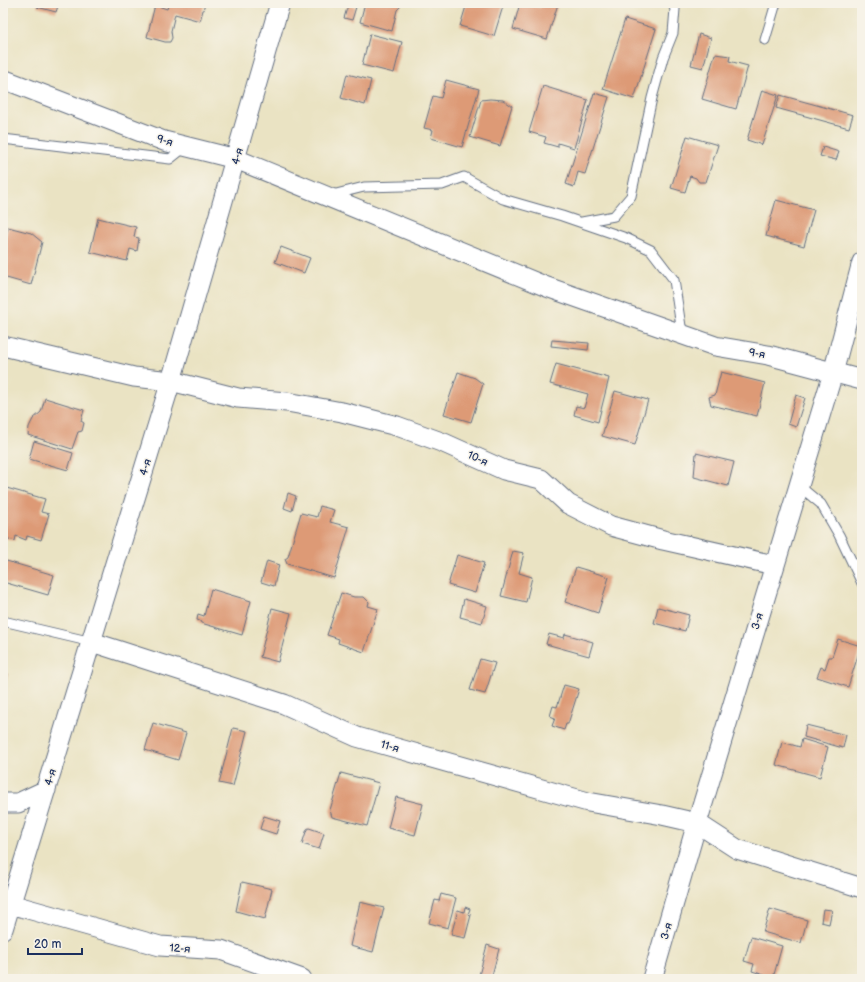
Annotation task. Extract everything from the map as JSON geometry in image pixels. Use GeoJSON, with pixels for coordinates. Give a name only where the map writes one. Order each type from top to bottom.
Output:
{"type":"FeatureCollection","features":[{"type":"Feature","properties":{"kind":"street","name":"4-я"},"geometry":{"type":"LineString","coordinates":[[3,929],[7,903],[46,790],[171,381],[280,3]]}},
{"type":"Feature","properties":{"kind":"street","name":"9-я"},"geometry":{"type":"LineString","coordinates":[[3,79],[164,141],[236,159],[547,287],[682,333],[715,346],[768,355],[862,380]]}},
{"type":"Feature","properties":{"kind":"street","name":"3-я"},"geometry":{"type":"LineString","coordinates":[[652,979],[697,823],[833,372],[862,262]]}},
{"type":"Feature","properties":{"kind":"street","name":"10-я"},"geometry":{"type":"LineString","coordinates":[[3,346],[134,377],[171,381],[238,398],[287,402],[342,412],[397,426],[444,443],[504,470],[541,480],[568,504],[611,526],[663,540],[774,566]]}},
{"type":"Feature","properties":{"kind":"street","name":"11-я"},"geometry":{"type":"LineString","coordinates":[[92,642],[284,704],[357,737],[588,802],[662,815],[697,823],[738,848],[862,888]]}},
{"type":"Feature","properties":{"kind":"street"},"geometry":{"type":"LineString","coordinates":[[3,803],[18,803],[46,790]]}},
{"type":"Feature","properties":{"kind":"street","name":"12-я"},"geometry":{"type":"LineString","coordinates":[[7,903],[160,946],[221,950],[302,979]]}},
{"type":"Feature","properties":{"kind":"lane"},"geometry":{"type":"LineString","coordinates":[[581,223],[614,216],[631,196],[652,98],[663,58],[673,33],[675,9],[672,3]]}},
{"type":"Feature","properties":{"kind":"lane"},"geometry":{"type":"LineString","coordinates":[[765,40],[776,3]]}},
{"type":"Feature","properties":{"kind":"lane"},"geometry":{"type":"LineString","coordinates":[[3,139],[170,160],[186,146]]}},
{"type":"Feature","properties":{"kind":"lane"},"geometry":{"type":"LineString","coordinates":[[328,196],[364,187],[442,185],[464,177],[503,199],[626,238],[652,250],[674,280],[682,333]]}},
{"type":"Feature","properties":{"kind":"lane"},"geometry":{"type":"LineString","coordinates":[[798,485],[821,504],[839,535],[862,583]]}},
{"type":"Feature","properties":{"kind":"lane"},"geometry":{"type":"LineString","coordinates":[[3,620],[92,642]]}},
{"type":"Feature","properties":{"kind":"building"},"geometry":{"type":"Polygon","coordinates":[[[39,3],[59,3],[56,12],[37,7],[39,3]]]}},
{"type":"Feature","properties":{"kind":"building"},"geometry":{"type":"Polygon","coordinates":[[[169,3],[205,3],[200,21],[175,14],[171,31],[172,38],[170,42],[147,37],[155,5],[167,9],[169,3]]]}},
{"type":"Feature","properties":{"kind":"building"},"geometry":{"type":"Polygon","coordinates":[[[365,3],[401,3],[401,6],[397,10],[392,31],[360,22],[365,3]]]}},
{"type":"Feature","properties":{"kind":"building"},"geometry":{"type":"Polygon","coordinates":[[[467,3],[504,3],[494,36],[460,26],[467,3]]]}},
{"type":"Feature","properties":{"kind":"building"},"geometry":{"type":"Polygon","coordinates":[[[520,3],[531,3],[530,5],[540,8],[541,3],[558,4],[547,39],[513,29],[520,3]]]}},
{"type":"Feature","properties":{"kind":"building"},"geometry":{"type":"Polygon","coordinates":[[[348,5],[356,7],[352,20],[344,18],[348,5]]]}},
{"type":"Feature","properties":{"kind":"building"},"geometry":{"type":"Polygon","coordinates":[[[625,19],[656,29],[634,99],[603,89],[625,19]]]}},
{"type":"Feature","properties":{"kind":"building"},"geometry":{"type":"Polygon","coordinates":[[[370,34],[402,42],[394,73],[362,65],[370,34]]]}},
{"type":"Feature","properties":{"kind":"building"},"geometry":{"type":"Polygon","coordinates":[[[699,34],[711,38],[703,68],[691,65],[699,34]]]}},
{"type":"Feature","properties":{"kind":"building"},"geometry":{"type":"Polygon","coordinates":[[[715,54],[730,56],[729,61],[748,66],[736,109],[702,99],[715,54]]]}},
{"type":"Feature","properties":{"kind":"building"},"geometry":{"type":"Polygon","coordinates":[[[347,74],[371,80],[365,105],[341,98],[347,74]]]}},
{"type":"Feature","properties":{"kind":"building"},"geometry":{"type":"Polygon","coordinates":[[[446,80],[479,89],[462,147],[431,138],[433,130],[424,128],[433,96],[441,98],[446,80]]]}},
{"type":"Feature","properties":{"kind":"building"},"geometry":{"type":"Polygon","coordinates":[[[543,86],[588,100],[574,148],[558,143],[558,147],[544,143],[546,137],[529,132],[543,86]]]}},
{"type":"Feature","properties":{"kind":"building"},"geometry":{"type":"Polygon","coordinates":[[[762,90],[778,95],[762,145],[747,140],[762,90]]]}},
{"type":"Feature","properties":{"kind":"building"},"geometry":{"type":"Polygon","coordinates":[[[594,93],[609,97],[585,174],[578,172],[574,187],[566,184],[594,93]]]}},
{"type":"Feature","properties":{"kind":"building"},"geometry":{"type":"Polygon","coordinates":[[[780,95],[853,115],[849,128],[776,108],[780,95]]]}},
{"type":"Feature","properties":{"kind":"building"},"geometry":{"type":"Polygon","coordinates":[[[481,100],[503,100],[512,106],[500,146],[470,137],[481,100]]]}},
{"type":"Feature","properties":{"kind":"building"},"geometry":{"type":"Polygon","coordinates":[[[687,136],[718,145],[706,182],[699,182],[696,178],[690,176],[685,192],[671,188],[687,136]]]}},
{"type":"Feature","properties":{"kind":"building"},"geometry":{"type":"Polygon","coordinates":[[[823,147],[839,152],[836,160],[820,156],[823,147]]]}},
{"type":"Feature","properties":{"kind":"building"},"geometry":{"type":"Polygon","coordinates":[[[776,200],[814,210],[804,246],[766,236],[776,200]]]}},
{"type":"Feature","properties":{"kind":"building"},"geometry":{"type":"Polygon","coordinates":[[[98,218],[136,227],[134,237],[139,238],[137,251],[130,249],[127,261],[90,252],[98,218]]]}},
{"type":"Feature","properties":{"kind":"building"},"geometry":{"type":"Polygon","coordinates":[[[8,227],[31,233],[42,242],[31,285],[3,277],[3,246],[8,227]]]}},
{"type":"Feature","properties":{"kind":"building"},"geometry":{"type":"Polygon","coordinates":[[[281,247],[310,258],[304,273],[275,262],[281,247]]]}},
{"type":"Feature","properties":{"kind":"building"},"geometry":{"type":"Polygon","coordinates":[[[552,340],[589,343],[588,350],[551,346],[552,340]]]}},
{"type":"Feature","properties":{"kind":"building"},"geometry":{"type":"Polygon","coordinates":[[[556,364],[609,378],[598,422],[574,415],[576,406],[584,408],[588,394],[550,384],[556,364]]]}},
{"type":"Feature","properties":{"kind":"building"},"geometry":{"type":"Polygon","coordinates":[[[458,372],[475,378],[483,384],[471,422],[444,414],[458,372]]]}},
{"type":"Feature","properties":{"kind":"building"},"geometry":{"type":"Polygon","coordinates":[[[721,372],[765,383],[757,416],[711,405],[709,397],[715,395],[721,372]]]}},
{"type":"Feature","properties":{"kind":"building"},"geometry":{"type":"Polygon","coordinates":[[[615,391],[648,400],[635,445],[602,436],[615,391]]]}},
{"type":"Feature","properties":{"kind":"building"},"geometry":{"type":"Polygon","coordinates":[[[796,395],[805,398],[796,427],[788,424],[796,395]]]}},
{"type":"Feature","properties":{"kind":"building"},"geometry":{"type":"Polygon","coordinates":[[[45,398],[84,410],[81,421],[84,423],[82,431],[78,432],[72,449],[28,435],[29,427],[33,419],[41,412],[45,398]]]}},
{"type":"Feature","properties":{"kind":"building"},"geometry":{"type":"Polygon","coordinates":[[[34,441],[73,453],[68,470],[29,459],[34,441]]]}},
{"type":"Feature","properties":{"kind":"building"},"geometry":{"type":"Polygon","coordinates":[[[696,453],[734,462],[728,486],[694,477],[696,453]]]}},
{"type":"Feature","properties":{"kind":"building"},"geometry":{"type":"Polygon","coordinates":[[[3,487],[45,499],[41,512],[49,514],[41,540],[27,536],[26,540],[16,536],[15,541],[3,537],[3,487]]]}},
{"type":"Feature","properties":{"kind":"building"},"geometry":{"type":"Polygon","coordinates":[[[288,493],[296,496],[292,511],[284,508],[288,493]]]}},
{"type":"Feature","properties":{"kind":"building"},"geometry":{"type":"Polygon","coordinates":[[[320,506],[334,510],[330,522],[349,527],[334,578],[287,564],[285,559],[288,557],[301,513],[317,517],[320,506]]]}},
{"type":"Feature","properties":{"kind":"building"},"geometry":{"type":"Polygon","coordinates":[[[513,551],[524,553],[519,573],[532,577],[526,602],[501,596],[513,551]]]}},
{"type":"Feature","properties":{"kind":"building"},"geometry":{"type":"Polygon","coordinates":[[[457,555],[484,563],[475,593],[448,585],[457,555]]]}},
{"type":"Feature","properties":{"kind":"building"},"geometry":{"type":"Polygon","coordinates":[[[3,560],[54,575],[48,595],[3,582],[3,560]]]}},
{"type":"Feature","properties":{"kind":"building"},"geometry":{"type":"Polygon","coordinates":[[[267,561],[279,565],[274,586],[261,582],[267,561]]]}},
{"type":"Feature","properties":{"kind":"building"},"geometry":{"type":"Polygon","coordinates":[[[576,567],[609,577],[598,613],[565,602],[576,567]]]}},
{"type":"Feature","properties":{"kind":"building"},"geometry":{"type":"Polygon","coordinates":[[[211,589],[251,601],[242,635],[201,623],[197,620],[198,614],[204,616],[211,589]]]}},
{"type":"Feature","properties":{"kind":"building"},"geometry":{"type":"Polygon","coordinates":[[[341,593],[354,597],[364,597],[369,602],[368,606],[378,609],[364,652],[338,643],[339,639],[327,635],[341,593]]]}},
{"type":"Feature","properties":{"kind":"building"},"geometry":{"type":"Polygon","coordinates":[[[464,599],[487,606],[482,623],[460,617],[464,599]]]}},
{"type":"Feature","properties":{"kind":"building"},"geometry":{"type":"Polygon","coordinates":[[[658,607],[689,615],[685,631],[654,623],[658,607]]]}},
{"type":"Feature","properties":{"kind":"building"},"geometry":{"type":"Polygon","coordinates":[[[272,608],[291,613],[278,662],[260,657],[272,608]]]}},
{"type":"Feature","properties":{"kind":"building"},"geometry":{"type":"Polygon","coordinates":[[[549,634],[564,638],[565,634],[593,642],[589,656],[546,644],[549,634]]]}},
{"type":"Feature","properties":{"kind":"building"},"geometry":{"type":"Polygon","coordinates":[[[838,639],[861,646],[848,687],[817,677],[821,667],[825,669],[829,657],[832,657],[838,639]]]}},
{"type":"Feature","properties":{"kind":"building"},"geometry":{"type":"Polygon","coordinates":[[[480,659],[495,663],[485,694],[470,690],[480,659]]]}},
{"type":"Feature","properties":{"kind":"building"},"geometry":{"type":"Polygon","coordinates":[[[3,673],[8,674],[3,689],[3,673]]]}},
{"type":"Feature","properties":{"kind":"building"},"geometry":{"type":"Polygon","coordinates":[[[564,685],[579,689],[568,724],[566,724],[564,730],[552,726],[555,718],[550,716],[553,706],[557,707],[564,685]]]}},
{"type":"Feature","properties":{"kind":"building"},"geometry":{"type":"Polygon","coordinates":[[[153,723],[186,733],[178,760],[145,750],[153,723]]]}},
{"type":"Feature","properties":{"kind":"building"},"geometry":{"type":"Polygon","coordinates":[[[806,725],[846,735],[843,748],[804,737],[806,725]]]}},
{"type":"Feature","properties":{"kind":"building"},"geometry":{"type":"Polygon","coordinates":[[[233,728],[247,731],[233,786],[219,783],[233,728]]]}},
{"type":"Feature","properties":{"kind":"building"},"geometry":{"type":"Polygon","coordinates":[[[802,739],[828,747],[820,777],[776,765],[782,742],[800,747],[802,739]]]}},
{"type":"Feature","properties":{"kind":"building"},"geometry":{"type":"Polygon","coordinates":[[[341,773],[379,783],[367,826],[332,817],[330,810],[341,773]]]}},
{"type":"Feature","properties":{"kind":"building"},"geometry":{"type":"Polygon","coordinates":[[[396,797],[423,804],[415,835],[388,828],[396,797]]]}},
{"type":"Feature","properties":{"kind":"building"},"geometry":{"type":"Polygon","coordinates":[[[264,816],[280,821],[276,834],[260,829],[264,816]]]}},
{"type":"Feature","properties":{"kind":"building"},"geometry":{"type":"Polygon","coordinates":[[[309,828],[324,833],[319,849],[302,844],[307,829],[309,828]]]}},
{"type":"Feature","properties":{"kind":"building"},"geometry":{"type":"Polygon","coordinates":[[[242,882],[272,889],[265,919],[236,911],[242,882]]]}},
{"type":"Feature","properties":{"kind":"building"},"geometry":{"type":"Polygon","coordinates":[[[441,894],[456,898],[448,928],[429,923],[435,900],[439,901],[441,894]]]}},
{"type":"Feature","properties":{"kind":"building"},"geometry":{"type":"Polygon","coordinates":[[[360,902],[384,908],[373,952],[350,946],[360,902]]]}},
{"type":"Feature","properties":{"kind":"building"},"geometry":{"type":"Polygon","coordinates":[[[465,907],[470,909],[468,914],[471,915],[465,938],[451,935],[458,910],[464,912],[465,907]]]}},
{"type":"Feature","properties":{"kind":"building"},"geometry":{"type":"Polygon","coordinates":[[[770,909],[807,920],[801,943],[763,932],[770,909]]]}},
{"type":"Feature","properties":{"kind":"building"},"geometry":{"type":"Polygon","coordinates":[[[823,909],[832,910],[829,924],[821,922],[823,909]]]}},
{"type":"Feature","properties":{"kind":"building"},"geometry":{"type":"Polygon","coordinates":[[[751,937],[782,946],[773,978],[752,971],[754,964],[744,961],[751,937]]]}},
{"type":"Feature","properties":{"kind":"building"},"geometry":{"type":"Polygon","coordinates":[[[487,945],[499,949],[491,979],[478,979],[487,945]]]}}]}
